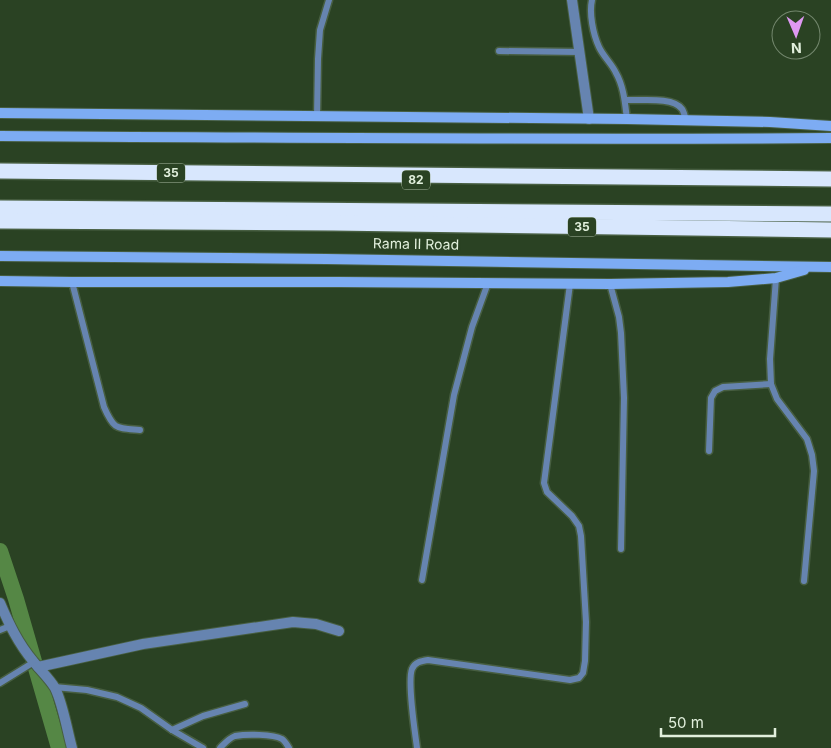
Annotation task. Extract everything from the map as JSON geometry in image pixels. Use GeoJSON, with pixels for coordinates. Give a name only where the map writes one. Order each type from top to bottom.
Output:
{"type":"FeatureCollection","features":[{"type":"Feature","properties":{"kind":"highway","name":"35"},"geometry":{"type":"LineString","coordinates":[[0,171],[831,179]]}},
{"type":"Feature","properties":{"kind":"highway","name":"82"},"geometry":{"type":"LineString","coordinates":[[0,176],[831,183]]}},
{"type":"Feature","properties":{"kind":"highway"},"geometry":{"type":"LineString","coordinates":[[0,208],[831,214]]}},
{"type":"Feature","properties":{"kind":"highway","name":"Rama II Road"},"geometry":{"type":"LineString","coordinates":[[0,221],[333,223],[831,230]]}},
{"type":"Feature","properties":{"kind":"main road"},"geometry":{"type":"LineString","coordinates":[[0,113],[627,119],[770,122],[831,126]]}},
{"type":"Feature","properties":{"kind":"main road"},"geometry":{"type":"LineString","coordinates":[[0,136],[346,139],[831,138]]}},
{"type":"Feature","properties":{"kind":"main road","name":"Rama II Road"},"geometry":{"type":"LineString","coordinates":[[0,256],[831,267]]}},
{"type":"Feature","properties":{"kind":"main road"},"geometry":{"type":"LineString","coordinates":[[0,281],[570,284],[728,282],[776,278],[814,267]]}},
{"type":"Feature","properties":{"kind":"street"},"geometry":{"type":"LineString","coordinates":[[572,0],[589,119]]}},
{"type":"Feature","properties":{"kind":"street"},"geometry":{"type":"LineString","coordinates":[[0,603],[5,628],[17,640],[54,687],[60,700],[72,748]]}},
{"type":"Feature","properties":{"kind":"street"},"geometry":{"type":"LineString","coordinates":[[36,664],[143,644],[293,622],[316,624],[339,631]]}},
{"type":"Feature","properties":{"kind":"lane"},"geometry":{"type":"LineString","coordinates":[[318,117],[320,30],[329,0]]}},
{"type":"Feature","properties":{"kind":"lane"},"geometry":{"type":"LineString","coordinates":[[592,0],[593,27],[599,47],[616,72],[622,86],[627,119]]}},
{"type":"Feature","properties":{"kind":"lane"},"geometry":{"type":"LineString","coordinates":[[499,51],[580,52]]}},
{"type":"Feature","properties":{"kind":"lane"},"geometry":{"type":"LineString","coordinates":[[624,100],[667,101],[681,108],[686,120]]}},
{"type":"Feature","properties":{"kind":"lane"},"geometry":{"type":"LineString","coordinates":[[776,278],[770,359],[771,384],[777,399],[807,439],[814,471],[804,582]]}},
{"type":"Feature","properties":{"kind":"lane"},"geometry":{"type":"LineString","coordinates":[[72,282],[104,407],[111,422],[118,428],[140,430]]}},
{"type":"Feature","properties":{"kind":"lane"},"geometry":{"type":"LineString","coordinates":[[422,580],[454,395],[472,327],[488,283]]}},
{"type":"Feature","properties":{"kind":"lane"},"geometry":{"type":"LineString","coordinates":[[417,748],[410,682],[411,670],[420,661],[428,660],[570,680],[579,678],[583,673],[586,622],[579,526],[572,516],[546,492],[544,483],[570,284]]}},
{"type":"Feature","properties":{"kind":"lane"},"geometry":{"type":"LineString","coordinates":[[610,284],[619,317],[621,333],[624,398],[621,549]]}},
{"type":"Feature","properties":{"kind":"lane"},"geometry":{"type":"LineString","coordinates":[[709,451],[711,398],[716,391],[723,387],[771,384]]}},
{"type":"Feature","properties":{"kind":"lane"},"geometry":{"type":"LineString","coordinates":[[0,683],[36,664]]}},
{"type":"Feature","properties":{"kind":"lane"},"geometry":{"type":"LineString","coordinates":[[54,687],[87,690],[117,697],[141,708],[172,730],[203,748]]}},
{"type":"Feature","properties":{"kind":"lane"},"geometry":{"type":"LineString","coordinates":[[172,730],[203,716],[245,704]]}},
{"type":"Feature","properties":{"kind":"lane"},"geometry":{"type":"LineString","coordinates":[[220,748],[235,736],[250,735],[276,737],[284,740],[290,748]]}},
{"type":"Feature","properties":{"kind":"waterway"},"geometry":{"type":"LineString","coordinates":[[0,551],[16,599],[59,748]]}}]}
